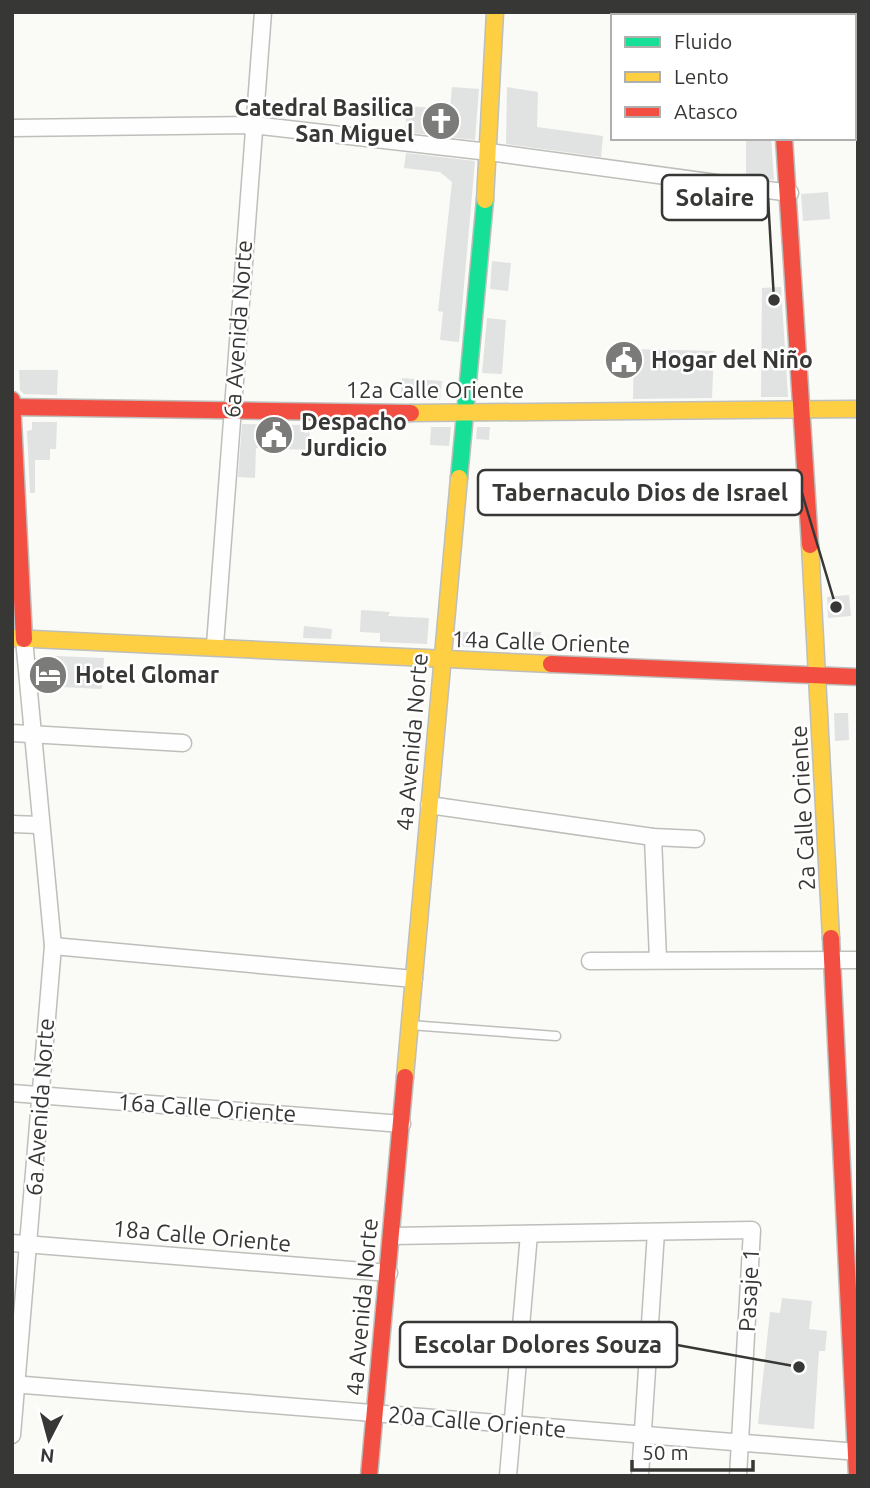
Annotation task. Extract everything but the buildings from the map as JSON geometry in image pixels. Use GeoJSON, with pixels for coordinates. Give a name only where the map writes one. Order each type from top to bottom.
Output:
{"type":"FeatureCollection","features":[{"type":"Feature","properties":{"kind":"main road","name":"4a Avenida Norte"},"geometry":{"type":"LineString","coordinates":[[369,1476],[489,152],[495,12]]}},
{"type":"Feature","properties":{"kind":"main road","name":"2a Calle Oriente"},"geometry":{"type":"LineString","coordinates":[[784,140],[790,194],[852,1227],[849,1261],[857,1476]]}},
{"type":"Feature","properties":{"kind":"main road"},"geometry":{"type":"LineString","coordinates":[[12,401],[18,638]]}},
{"type":"Feature","properties":{"kind":"main road","name":"12a Calle Oriente"},"geometry":{"type":"LineString","coordinates":[[12,407],[465,414],[801,412],[858,409]]}},
{"type":"Feature","properties":{"kind":"main road","name":"14a Calle Oriente"},"geometry":{"type":"LineString","coordinates":[[18,638],[215,645],[443,661],[858,677]]}},
{"type":"Feature","properties":{"kind":"street","name":"6a Avenida Norte"},"geometry":{"type":"LineString","coordinates":[[215,645],[263,12]]}},
{"type":"Feature","properties":{"kind":"street"},"geometry":{"type":"LineString","coordinates":[[12,128],[253,125],[489,152],[790,194]]}},
{"type":"Feature","properties":{"kind":"street","name":"6a Avenida Norte"},"geometry":{"type":"LineString","coordinates":[[12,1435],[53,946],[32,733],[18,638]]}},
{"type":"Feature","properties":{"kind":"street"},"geometry":{"type":"LineString","coordinates":[[12,733],[183,743]]}},
{"type":"Feature","properties":{"kind":"street"},"geometry":{"type":"LineString","coordinates":[[429,809],[696,839]]}},
{"type":"Feature","properties":{"kind":"street"},"geometry":{"type":"LineString","coordinates":[[12,824],[39,825]]}},
{"type":"Feature","properties":{"kind":"street"},"geometry":{"type":"LineString","coordinates":[[653,836],[658,960]]}},
{"type":"Feature","properties":{"kind":"street"},"geometry":{"type":"LineString","coordinates":[[53,946],[414,979]]}},
{"type":"Feature","properties":{"kind":"street"},"geometry":{"type":"LineString","coordinates":[[590,961],[858,960]]}},
{"type":"Feature","properties":{"kind":"street","name":"16a Calle Oriente"},"geometry":{"type":"LineString","coordinates":[[12,1093],[402,1124]]}},
{"type":"Feature","properties":{"kind":"street","name":"Pasaje 1"},"geometry":{"type":"LineString","coordinates":[[656,1232],[752,1230],[738,1476]]}},
{"type":"Feature","properties":{"kind":"street"},"geometry":{"type":"LineString","coordinates":[[392,1236],[656,1232],[645,1435],[640,1476]]}},
{"type":"Feature","properties":{"kind":"street"},"geometry":{"type":"LineString","coordinates":[[508,1476],[529,1234]]}},
{"type":"Feature","properties":{"kind":"street","name":"18a Calle Oriente"},"geometry":{"type":"LineString","coordinates":[[12,1244],[389,1273]]}},
{"type":"Feature","properties":{"kind":"street","name":"20a Calle Oriente"},"geometry":{"type":"LineString","coordinates":[[15,1385],[857,1452]]}},
{"type":"Feature","properties":{"kind":"lane"},"geometry":{"type":"LineString","coordinates":[[410,1025],[556,1036]]}},
{"type":"Feature","properties":{"kind":"traffic: fast"},"geometry":{"type":"LineString","coordinates":[[459,478],[485,200]]}},
{"type":"Feature","properties":{"kind":"traffic: slow"},"geometry":{"type":"LineString","coordinates":[[485,200],[495,12]]}},
{"type":"Feature","properties":{"kind":"traffic: slow"},"geometry":{"type":"LineString","coordinates":[[411,413],[858,409]]}},
{"type":"Feature","properties":{"kind":"traffic: slow"},"geometry":{"type":"LineString","coordinates":[[405,1077],[459,478]]}},
{"type":"Feature","properties":{"kind":"traffic: slow"},"geometry":{"type":"LineString","coordinates":[[810,545],[831,938]]}},
{"type":"Feature","properties":{"kind":"traffic: slow"},"geometry":{"type":"LineString","coordinates":[[12,638],[551,664]]}},
{"type":"Feature","properties":{"kind":"traffic: jam"},"geometry":{"type":"LineString","coordinates":[[784,140],[810,545]]}},
{"type":"Feature","properties":{"kind":"traffic: jam"},"geometry":{"type":"LineString","coordinates":[[12,400],[24,639]]}},
{"type":"Feature","properties":{"kind":"traffic: jam"},"geometry":{"type":"LineString","coordinates":[[12,407],[411,413]]}},
{"type":"Feature","properties":{"kind":"traffic: jam"},"geometry":{"type":"LineString","coordinates":[[551,664],[858,677]]}},
{"type":"Feature","properties":{"kind":"traffic: jam"},"geometry":{"type":"LineString","coordinates":[[831,938],[857,1476]]}},
{"type":"Feature","properties":{"kind":"traffic: jam"},"geometry":{"type":"LineString","coordinates":[[369,1476],[405,1077]]}},
{"type":"Feature","properties":{"kind":"place","name":"Catedral Basilica San Miguel"},"geometry":{"type":"Point","coordinates":[441,121]}},
{"type":"Feature","properties":{"kind":"place","name":"Solaire"},"geometry":{"type":"Point","coordinates":[774,300]}},
{"type":"Feature","properties":{"kind":"place","name":"Hogar del Niño"},"geometry":{"type":"Point","coordinates":[624,360]}},
{"type":"Feature","properties":{"kind":"place","name":"Despacho Jurdicio"},"geometry":{"type":"Point","coordinates":[274,435]}},
{"type":"Feature","properties":{"kind":"place","name":"Tabernaculo Dios de Israel"},"geometry":{"type":"Point","coordinates":[836,607]}},
{"type":"Feature","properties":{"kind":"place","name":"Hotel Glomar"},"geometry":{"type":"Point","coordinates":[48,675]}},
{"type":"Feature","properties":{"kind":"place","name":"Escolar Dolores Souza"},"geometry":{"type":"Point","coordinates":[799,1367]}}]}
